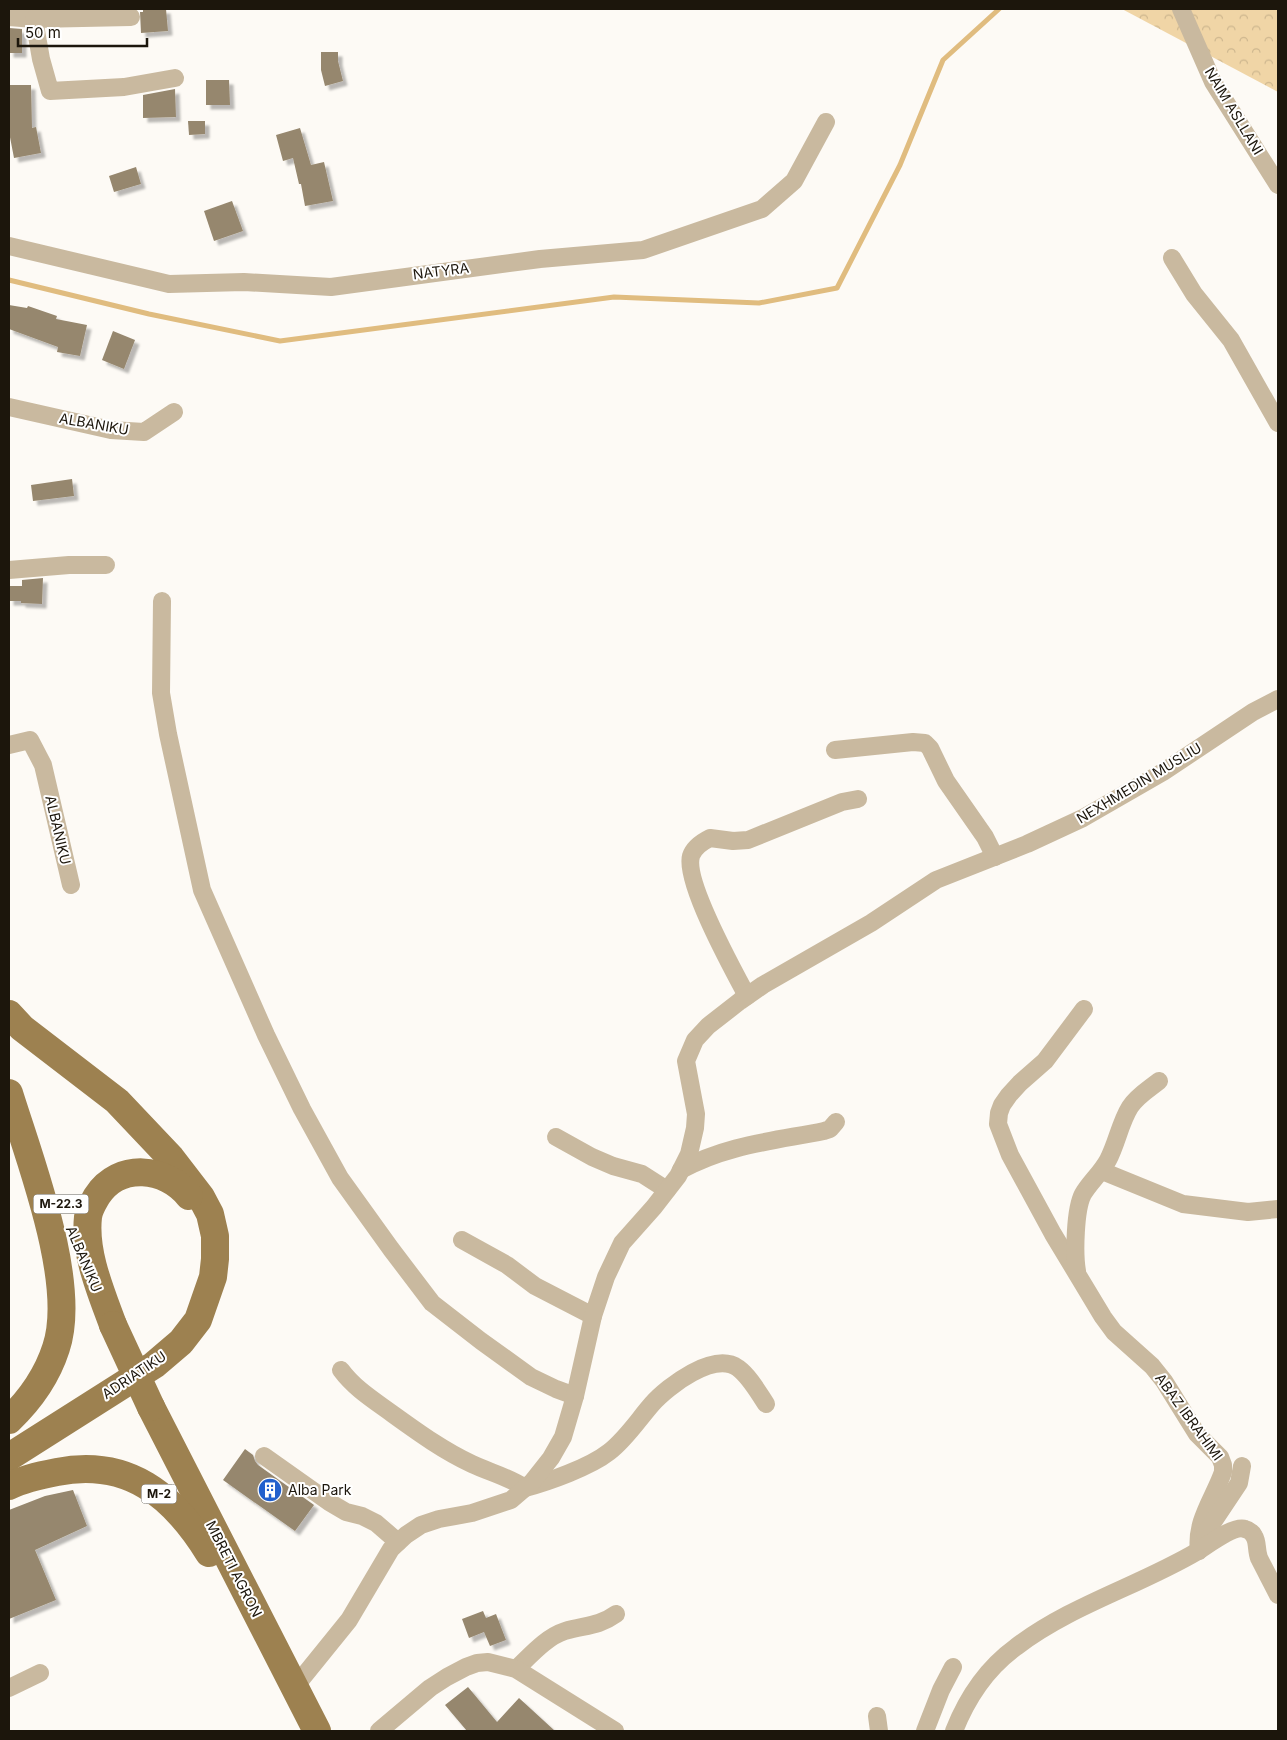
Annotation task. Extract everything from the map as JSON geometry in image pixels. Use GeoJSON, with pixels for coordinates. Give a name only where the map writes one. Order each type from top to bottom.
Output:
{"type":"FeatureCollection","features":[{"type":"Feature","properties":{"kind":"main road","name":"ADRIATIKU"},"geometry":{"type":"LineString","coordinates":[[9,1014],[22,1028],[117,1101],[171,1158],[201,1197],[210,1214],[216,1236],[216,1258],[212,1277],[198,1320],[180,1342],[154,1365],[9,1457]]}},
{"type":"Feature","properties":{"kind":"main road","name":"ALBANIKU"},"geometry":{"type":"LineString","coordinates":[[9,1082],[113,1325],[151,1407]]}},
{"type":"Feature","properties":{"kind":"main road"},"geometry":{"type":"LineString","coordinates":[[9,1093],[44,1210],[58,1267],[62,1309],[57,1347],[43,1379],[22,1408],[9,1420]]}},
{"type":"Feature","properties":{"kind":"main road","name":"M-2"},"geometry":{"type":"LineString","coordinates":[[113,1325],[93,1263],[87,1228],[88,1215],[92,1206],[101,1190],[114,1180],[127,1174],[142,1171],[170,1178],[181,1186],[192,1199],[202,1217],[208,1245],[216,1258]]}},
{"type":"Feature","properties":{"kind":"main road","name":"MBRETI AGRON"},"geometry":{"type":"LineString","coordinates":[[151,1407],[294,1688],[318,1731]]}},
{"type":"Feature","properties":{"kind":"main road","name":"M-2"},"geometry":{"type":"LineString","coordinates":[[9,1486],[44,1474],[71,1469],[96,1469],[120,1474],[139,1481],[163,1496],[185,1518],[215,1563],[237,1606],[256,1613]]}},
{"type":"Feature","properties":{"kind":"street","name":"NAIM ASLLANI"},"geometry":{"type":"LineString","coordinates":[[1181,9],[1213,82],[1278,185]]}},
{"type":"Feature","properties":{"kind":"street"},"geometry":{"type":"LineString","coordinates":[[9,17],[34,19],[131,17]]}},
{"type":"Feature","properties":{"kind":"street"},"geometry":{"type":"LineString","coordinates":[[34,19],[41,59],[50,91],[124,87],[175,78]]}},
{"type":"Feature","properties":{"kind":"street","name":"NATYRA"},"geometry":{"type":"LineString","coordinates":[[9,246],[169,284],[244,282],[331,287],[540,259],[643,250],[762,209],[794,181],[826,122]]}},
{"type":"Feature","properties":{"kind":"street"},"geometry":{"type":"LineString","coordinates":[[1172,258],[1194,294],[1232,340],[1278,423]]}},
{"type":"Feature","properties":{"kind":"street","name":"ALBANIKU"},"geometry":{"type":"LineString","coordinates":[[9,407],[111,430],[144,432],[174,412]]}},
{"type":"Feature","properties":{"kind":"street"},"geometry":{"type":"LineString","coordinates":[[9,570],[69,565],[106,565]]}},
{"type":"Feature","properties":{"kind":"street"},"geometry":{"type":"LineString","coordinates":[[162,601],[161,693],[168,734],[202,890],[266,1035],[302,1109],[340,1178],[432,1303],[457,1324],[531,1377],[575,1396]]}},
{"type":"Feature","properties":{"kind":"street","name":"NEXHMEDIN MUSLIU"},"geometry":{"type":"LineString","coordinates":[[294,1688],[349,1620],[391,1549],[398,1542],[421,1525],[439,1519],[472,1513],[510,1500],[532,1482],[551,1458],[563,1437],[575,1396],[593,1316],[606,1277],[622,1243],[667,1190],[681,1170],[689,1154],[696,1114],[686,1061],[695,1040],[708,1026],[747,996],[871,923],[936,880],[1027,844],[1083,818],[1163,772],[1253,712],[1278,699]]}},
{"type":"Feature","properties":{"kind":"street","name":"ALBANIKU"},"geometry":{"type":"LineString","coordinates":[[9,745],[30,740],[43,765],[71,885]]}},
{"type":"Feature","properties":{"kind":"street"},"geometry":{"type":"LineString","coordinates":[[835,750],[913,742],[925,743],[930,748],[946,781],[984,837],[995,857]]}},
{"type":"Feature","properties":{"kind":"street"},"geometry":{"type":"LineString","coordinates":[[747,996],[710,923],[693,879],[690,866],[691,855],[696,848],[710,838],[733,841],[748,840],[842,802],[858,799]]}},
{"type":"Feature","properties":{"kind":"street","name":"ABAZ IBRAHIMI"},"geometry":{"type":"LineString","coordinates":[[1084,1009],[1045,1061],[1009,1095],[1002,1105],[998,1124],[1010,1155],[1102,1317],[1114,1332],[1152,1366],[1164,1381],[1197,1434],[1220,1457],[1223,1472],[1201,1522],[1197,1538],[1199,1550]]}},
{"type":"Feature","properties":{"kind":"street","name":"ABAZ IBRAHIMI"},"geometry":{"type":"LineString","coordinates":[[1078,1276],[1074,1258],[1078,1207],[1082,1196],[1109,1158],[1130,1106],[1139,1096],[1159,1081]]}},
{"type":"Feature","properties":{"kind":"street","name":"NEXHMEDIN MUSLIU"},"geometry":{"type":"LineString","coordinates":[[681,1170],[719,1152],[824,1131],[830,1129],[836,1122]]}},
{"type":"Feature","properties":{"kind":"street"},"geometry":{"type":"LineString","coordinates":[[556,1137],[612,1166],[642,1174],[667,1190]]}},
{"type":"Feature","properties":{"kind":"street"},"geometry":{"type":"LineString","coordinates":[[1102,1170],[1183,1204],[1248,1212],[1278,1209]]}},
{"type":"Feature","properties":{"kind":"street"},"geometry":{"type":"LineString","coordinates":[[462,1240],[506,1265],[543,1290],[593,1316]]}},
{"type":"Feature","properties":{"kind":"street","name":"NEXHMEDIN MUSLIU"},"geometry":{"type":"LineString","coordinates":[[525,1488],[546,1483],[608,1454],[621,1442],[653,1403],[670,1387],[712,1364],[721,1362],[738,1368],[747,1376],[766,1404]]}},
{"type":"Feature","properties":{"kind":"street"},"geometry":{"type":"LineString","coordinates":[[341,1370],[348,1380],[362,1392],[426,1438],[472,1464],[525,1488]]}},
{"type":"Feature","properties":{"kind":"street"},"geometry":{"type":"LineString","coordinates":[[264,1456],[329,1502],[346,1512],[362,1516],[376,1523],[398,1542]]}},
{"type":"Feature","properties":{"kind":"street","name":"ABAZ IBRAHIMI"},"geometry":{"type":"LineString","coordinates":[[1199,1550],[1202,1539],[1209,1527],[1239,1483],[1242,1466]]}},
{"type":"Feature","properties":{"kind":"street"},"geometry":{"type":"LineString","coordinates":[[954,1731],[971,1694],[1016,1646],[1103,1597],[1176,1564],[1228,1533],[1240,1528],[1247,1529],[1252,1533],[1256,1540],[1258,1556],[1278,1595]]}},
{"type":"Feature","properties":{"kind":"street"},"geometry":{"type":"LineString","coordinates":[[516,1670],[552,1638],[564,1631],[598,1625],[616,1614]]}},
{"type":"Feature","properties":{"kind":"street"},"geometry":{"type":"LineString","coordinates":[[379,1731],[430,1688],[447,1677],[466,1667],[488,1662],[516,1670],[615,1731]]}},
{"type":"Feature","properties":{"kind":"street"},"geometry":{"type":"LineString","coordinates":[[925,1731],[941,1690],[953,1667]]}},
{"type":"Feature","properties":{"kind":"street"},"geometry":{"type":"LineString","coordinates":[[9,1688],[40,1674]]}},
{"type":"Feature","properties":{"kind":"green space"},"geometry":{"type":"Polygon","coordinates":[[[1122,9],[1278,9],[1278,92],[1122,9]]]}},
{"type":"Feature","properties":{"kind":"building"},"geometry":{"type":"Polygon","coordinates":[[[143,9],[166,9],[168,31],[141,33],[140,12],[143,12],[143,9]]]}},
{"type":"Feature","properties":{"kind":"building"},"geometry":{"type":"Polygon","coordinates":[[[9,28],[22,29],[22,53],[9,53],[9,28]]]}},
{"type":"Feature","properties":{"kind":"building"},"geometry":{"type":"Polygon","coordinates":[[[321,52],[338,52],[338,61],[343,81],[325,86],[321,70],[321,52]]]}},
{"type":"Feature","properties":{"kind":"building"},"geometry":{"type":"Polygon","coordinates":[[[206,80],[229,80],[230,105],[206,105],[206,80]]]}},
{"type":"Feature","properties":{"kind":"building"},"geometry":{"type":"Polygon","coordinates":[[[9,85],[31,85],[32,128],[36,127],[41,153],[14,158],[9,132],[9,85]]]}},
{"type":"Feature","properties":{"kind":"building"},"geometry":{"type":"Polygon","coordinates":[[[175,89],[176,117],[143,118],[143,95],[175,89]]]}},
{"type":"Feature","properties":{"kind":"building"},"geometry":{"type":"Polygon","coordinates":[[[188,121],[205,121],[205,134],[189,135],[188,121]]]}},
{"type":"Feature","properties":{"kind":"building"},"geometry":{"type":"Polygon","coordinates":[[[300,128],[311,165],[324,162],[333,201],[305,206],[293,158],[283,161],[276,135],[300,128]]]}},
{"type":"Feature","properties":{"kind":"building"},"geometry":{"type":"Polygon","coordinates":[[[136,167],[141,184],[114,192],[109,176],[136,167]]]}},
{"type":"Feature","properties":{"kind":"building"},"geometry":{"type":"Polygon","coordinates":[[[232,201],[243,231],[214,241],[204,211],[232,201]]]}},
{"type":"Feature","properties":{"kind":"building"},"geometry":{"type":"Polygon","coordinates":[[[9,305],[27,308],[28,306],[57,316],[56,319],[87,325],[80,356],[57,352],[58,347],[9,329],[9,305]]]}},
{"type":"Feature","properties":{"kind":"building"},"geometry":{"type":"Polygon","coordinates":[[[113,331],[135,340],[124,369],[102,360],[113,331]]]}},
{"type":"Feature","properties":{"kind":"building"},"geometry":{"type":"Polygon","coordinates":[[[72,479],[74,496],[33,501],[31,485],[72,479]]]}},
{"type":"Feature","properties":{"kind":"building"},"geometry":{"type":"Polygon","coordinates":[[[43,578],[42,604],[9,601],[9,586],[22,586],[22,580],[43,578]]]}},
{"type":"Feature","properties":{"kind":"building","name":"Alba Park"},"geometry":{"type":"Polygon","coordinates":[[[245,1449],[253,1455],[258,1465],[314,1505],[295,1531],[223,1480],[245,1449]]]}},
{"type":"Feature","properties":{"kind":"building"},"geometry":{"type":"Polygon","coordinates":[[[73,1490],[87,1526],[35,1550],[56,1600],[9,1619],[9,1510],[45,1496],[73,1490]]]}},
{"type":"Feature","properties":{"kind":"building"},"geometry":{"type":"Polygon","coordinates":[[[483,1611],[486,1618],[496,1614],[506,1640],[490,1646],[484,1632],[469,1638],[462,1619],[483,1611]]]}},
{"type":"Feature","properties":{"kind":"building"},"geometry":{"type":"Polygon","coordinates":[[[468,1687],[497,1722],[519,1698],[555,1731],[467,1731],[445,1705],[468,1687]]]}},
{"type":"Feature","properties":{"kind":"waterway"},"geometry":{"type":"LineString","coordinates":[[9,280],[149,314],[280,341],[614,297],[759,303],[837,288],[900,165],[943,60],[999,9]]}},
{"type":"Feature","properties":{"kind":"place","name":"Alba Park"},"geometry":{"type":"Point","coordinates":[270,1490]}}]}
